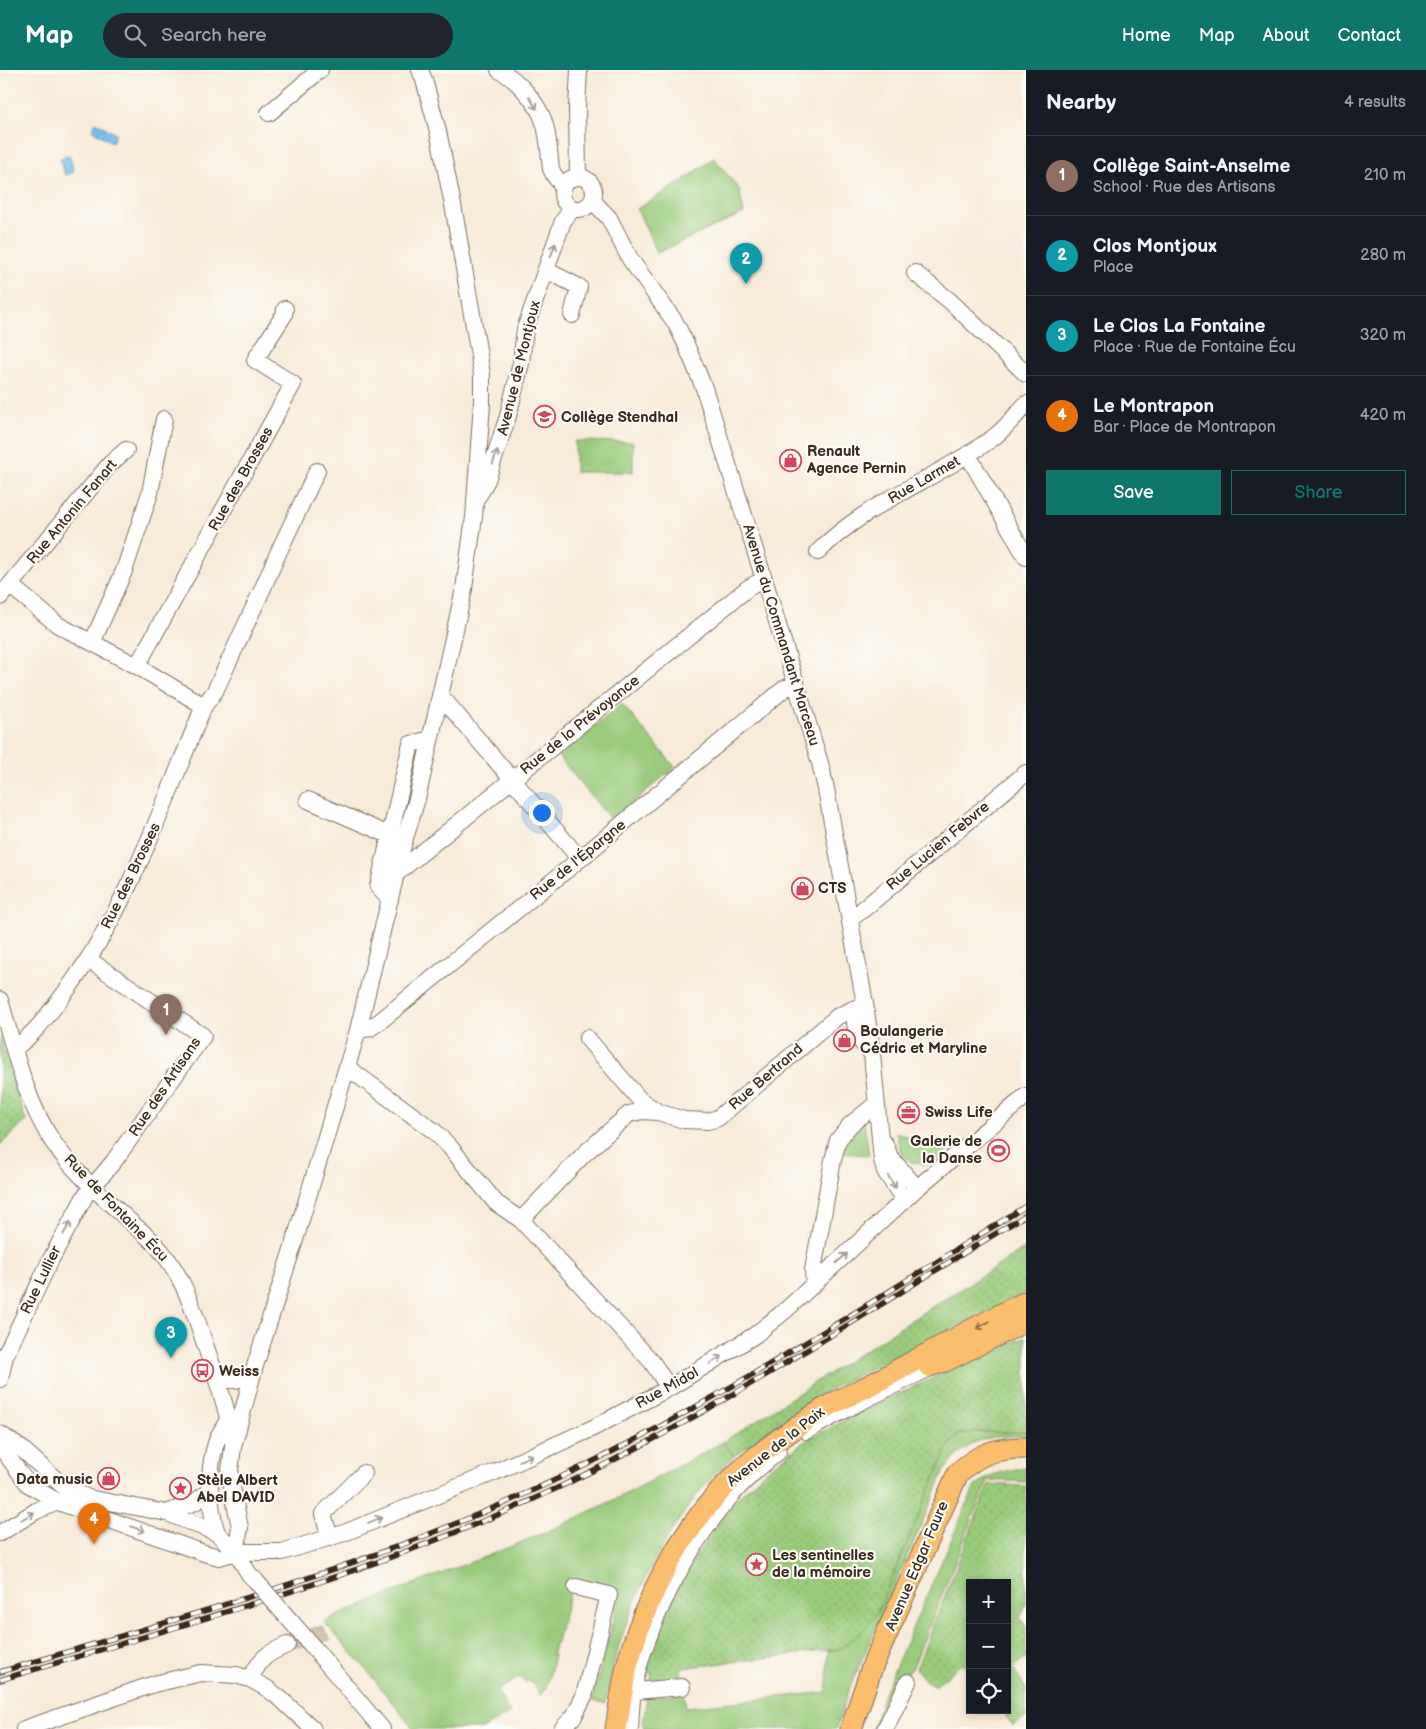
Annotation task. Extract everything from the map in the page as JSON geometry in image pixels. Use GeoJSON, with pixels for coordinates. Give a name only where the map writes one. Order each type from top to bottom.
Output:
{"type":"FeatureCollection","features":[{"type":"Feature","properties":{"kind":"main road","name":"Avenue de la Paix"},"geometry":{"type":"LineString","coordinates":[[616,1729],[627,1692],[629,1656],[651,1598],[671,1561],[697,1520],[721,1490],[762,1454],[810,1418],[852,1393],[881,1380],[1026,1302]]}},
{"type":"Feature","properties":{"kind":"main road","name":"Avenue de la Paix"},"geometry":{"type":"LineString","coordinates":[[881,1380],[940,1363],[1026,1321]]}},
{"type":"Feature","properties":{"kind":"main road","name":"Avenue Edgar Faure"},"geometry":{"type":"LineString","coordinates":[[851,1729],[872,1667],[958,1473],[968,1464],[985,1454],[1003,1448],[1026,1448]]}},
{"type":"Feature","properties":{"kind":"street"},"geometry":{"type":"LineString","coordinates":[[269,113],[320,70]]}},
{"type":"Feature","properties":{"kind":"street"},"geometry":{"type":"LineString","coordinates":[[236,1552],[240,1528],[230,1470],[233,1447],[251,1377],[348,1068],[358,1030],[403,845],[417,799],[464,589],[476,501],[482,375],[438,131],[420,70]]}},
{"type":"Feature","properties":{"kind":"street"},"geometry":{"type":"LineString","coordinates":[[499,70],[509,75],[529,97],[544,121],[551,169],[563,187]]}},
{"type":"Feature","properties":{"kind":"street"},"geometry":{"type":"LineString","coordinates":[[578,177],[577,108],[579,70]]}},
{"type":"Feature","properties":{"kind":"street"},"geometry":{"type":"LineString","coordinates":[[578,177],[584,178],[593,187],[592,200],[584,208],[573,208],[564,202],[562,192],[563,187],[569,180],[578,177]]}},
{"type":"Feature","properties":{"kind":"street","name":"Avenue du Commandant Marceau"},"geometry":{"type":"LineString","coordinates":[[592,200],[609,218],[630,259],[675,322],[685,342],[704,388],[764,579],[820,763],[826,789],[850,918],[859,1006],[872,1054],[882,1160],[885,1171],[904,1200]]}},
{"type":"Feature","properties":{"kind":"street","name":"Avenue de Montjoux"},"geometry":{"type":"LineString","coordinates":[[476,501],[487,480],[508,416],[521,363],[525,329],[563,221],[573,208]]}},
{"type":"Feature","properties":{"kind":"street"},"geometry":{"type":"LineString","coordinates":[[546,270],[579,287],[572,315]]}},
{"type":"Feature","properties":{"kind":"street"},"geometry":{"type":"LineString","coordinates":[[916,274],[950,301],[1026,374]]}},
{"type":"Feature","properties":{"kind":"street","name":"Rue des Brosses"},"geometry":{"type":"LineString","coordinates":[[138,666],[293,384],[255,360],[284,315],[285,309]]}},
{"type":"Feature","properties":{"kind":"street","name":"Rue Larmet"},"geometry":{"type":"LineString","coordinates":[[818,552],[831,538],[850,524],[968,455],[996,436],[1026,404]]}},
{"type":"Feature","properties":{"kind":"street"},"geometry":{"type":"LineString","coordinates":[[92,643],[124,571],[147,501],[164,419]]}},
{"type":"Feature","properties":{"kind":"street","name":"Rue Antonin Fanart"},"geometry":{"type":"LineString","coordinates":[[5,591],[110,464],[126,450]]}},
{"type":"Feature","properties":{"kind":"street"},"geometry":{"type":"LineString","coordinates":[[968,455],[1026,557]]}},
{"type":"Feature","properties":{"kind":"street","name":"Rue des Brosses"},"geometry":{"type":"LineString","coordinates":[[14,1049],[30,1037],[89,960],[145,853],[204,706],[215,691],[278,551],[317,471]]}},
{"type":"Feature","properties":{"kind":"street","name":"Rue de la Prévoyance"},"geometry":{"type":"LineString","coordinates":[[397,873],[748,588],[764,579]]}},
{"type":"Feature","properties":{"kind":"street"},"geometry":{"type":"LineString","coordinates":[[5,591],[58,625],[138,666],[204,706]]}},
{"type":"Feature","properties":{"kind":"street","name":"Rue de l'Épargne"},"geometry":{"type":"LineString","coordinates":[[358,1030],[370,1028],[379,1022],[580,860],[784,689],[796,684]]}},
{"type":"Feature","properties":{"kind":"street"},"geometry":{"type":"LineString","coordinates":[[440,695],[580,860]]}},
{"type":"Feature","properties":{"kind":"street"},"geometry":{"type":"LineString","coordinates":[[390,900],[378,887],[411,744],[430,739]]}},
{"type":"Feature","properties":{"kind":"street","name":"Rue Lucien Febvre"},"geometry":{"type":"LineString","coordinates":[[850,918],[860,912],[1026,773]]}},
{"type":"Feature","properties":{"kind":"street"},"geometry":{"type":"LineString","coordinates":[[308,800],[389,835]]}},
{"type":"Feature","properties":{"kind":"street","name":"Rue des Artisans"},"geometry":{"type":"LineString","coordinates":[[89,960],[203,1036],[114,1161],[93,1186]]}},
{"type":"Feature","properties":{"kind":"street","name":"Rue de Fontaine Écu"},"geometry":{"type":"LineString","coordinates":[[0,1000],[14,1049],[37,1115],[54,1142],[77,1170],[155,1244],[178,1274],[185,1288],[216,1377],[229,1418],[233,1447]]}},
{"type":"Feature","properties":{"kind":"street","name":"Rue Bertrand"},"geometry":{"type":"LineString","coordinates":[[521,1220],[584,1154],[629,1114],[642,1111],[658,1112],[684,1120],[708,1121],[718,1118],[838,1016],[859,1006]]}},
{"type":"Feature","properties":{"kind":"street","name":"Rue Bertrand"},"geometry":{"type":"LineString","coordinates":[[587,1038],[640,1100],[658,1112]]}},
{"type":"Feature","properties":{"kind":"street"},"geometry":{"type":"LineString","coordinates":[[348,1068],[434,1131],[450,1147],[496,1203],[521,1220],[652,1362],[669,1388]]}},
{"type":"Feature","properties":{"kind":"street","name":"Rue Midol"},"geometry":{"type":"LineString","coordinates":[[58,1502],[219,1557],[236,1552],[282,1552],[330,1538],[495,1472],[591,1429],[669,1388],[755,1335],[814,1284],[917,1188],[1026,1096]]}},
{"type":"Feature","properties":{"kind":"street"},"geometry":{"type":"LineString","coordinates":[[814,1284],[813,1270],[838,1140],[850,1125],[876,1104]]}},
{"type":"Feature","properties":{"kind":"street","name":"Avenue du Commandant Marceau"},"geometry":{"type":"LineString","coordinates":[[879,1128],[890,1157],[917,1188]]}},
{"type":"Feature","properties":{"kind":"street","name":"Rue Lullier"},"geometry":{"type":"LineString","coordinates":[[0,1379],[5,1356],[50,1260],[85,1196],[93,1186]]}},
{"type":"Feature","properties":{"kind":"street"},"geometry":{"type":"LineString","coordinates":[[630,1729],[627,1692],[646,1644],[662,1608],[698,1540],[731,1496],[768,1461],[804,1432],[940,1363]]}},
{"type":"Feature","properties":{"kind":"street"},"geometry":{"type":"LineString","coordinates":[[216,1377],[233,1380],[251,1377]]}},
{"type":"Feature","properties":{"kind":"street"},"geometry":{"type":"LineString","coordinates":[[217,1533],[211,1509],[211,1460],[218,1439],[251,1377]]}},
{"type":"Feature","properties":{"kind":"street"},"geometry":{"type":"LineString","coordinates":[[0,1435],[22,1449],[62,1485],[88,1498]]}},
{"type":"Feature","properties":{"kind":"street"},"geometry":{"type":"LineString","coordinates":[[0,1435],[30,1477],[58,1502]]}},
{"type":"Feature","properties":{"kind":"street"},"geometry":{"type":"LineString","coordinates":[[0,1446],[28,1484],[58,1502]]}},
{"type":"Feature","properties":{"kind":"street"},"geometry":{"type":"LineString","coordinates":[[330,1538],[323,1514],[364,1473]]}},
{"type":"Feature","properties":{"kind":"street"},"geometry":{"type":"LineString","coordinates":[[167,1513],[195,1502],[211,1490]]}},
{"type":"Feature","properties":{"kind":"street"},"geometry":{"type":"LineString","coordinates":[[0,1533],[36,1511],[70,1497],[88,1498],[167,1513],[217,1533],[236,1552],[249,1574],[382,1729]]}},
{"type":"Feature","properties":{"kind":"street"},"geometry":{"type":"LineString","coordinates":[[562,1729],[574,1716],[584,1696],[609,1595],[576,1587]]}},
{"type":"Feature","properties":{"kind":"street"},"geometry":{"type":"LineString","coordinates":[[250,1679],[268,1646],[287,1645]]}},
{"type":"Feature","properties":{"kind":"street"},"geometry":{"type":"LineString","coordinates":[[24,1729],[154,1684],[201,1673],[236,1675],[250,1679],[268,1689],[282,1700],[313,1729]]}},
{"type":"Feature","properties":{"kind":"street"},"geometry":{"type":"LineString","coordinates":[[885,1729],[908,1682]]}},
{"type":"Feature","properties":{"kind":"street"},"geometry":{"type":"LineString","coordinates":[[627,1692],[682,1687]]}},
{"type":"Feature","properties":{"kind":"green space"},"geometry":{"type":"Polygon","coordinates":[[[714,158],[739,189],[744,213],[657,253],[637,209],[690,176],[714,158]]]}},
{"type":"Feature","properties":{"kind":"green space"},"geometry":{"type":"Polygon","coordinates":[[[575,441],[633,442],[633,472],[575,472],[575,441]]]}},
{"type":"Feature","properties":{"kind":"green space"},"geometry":{"type":"Polygon","coordinates":[[[622,704],[675,767],[611,820],[558,756],[622,704]]]}},
{"type":"Feature","properties":{"kind":"green space"},"geometry":{"type":"Polygon","coordinates":[[[0,1037],[26,1121],[0,1145],[0,1037]]]}},
{"type":"Feature","properties":{"kind":"green space"},"geometry":{"type":"Polygon","coordinates":[[[864,1123],[869,1155],[839,1153],[845,1141],[864,1123]]]}},
{"type":"Feature","properties":{"kind":"green space"},"geometry":{"type":"Polygon","coordinates":[[[896,1132],[947,1152],[935,1162],[928,1164],[913,1163],[901,1154],[896,1132]]]}},
{"type":"Feature","properties":{"kind":"green space"},"geometry":{"type":"Polygon","coordinates":[[[1026,1248],[1026,1293],[840,1384],[796,1410],[734,1456],[723,1442],[927,1310],[1026,1248]]]}},
{"type":"Feature","properties":{"kind":"green space"},"geometry":{"type":"Polygon","coordinates":[[[1026,1337],[1026,1432],[974,1432],[957,1435],[947,1449],[877,1613],[862,1631],[840,1649],[681,1668],[682,1680],[650,1684],[652,1674],[645,1671],[652,1644],[684,1575],[716,1526],[739,1496],[769,1468],[808,1439],[939,1375],[1026,1337]]]}},
{"type":"Feature","properties":{"kind":"green space"},"geometry":{"type":"Polygon","coordinates":[[[974,1432],[1026,1432],[1026,1436],[990,1438],[980,1441],[963,1451],[945,1470],[849,1689],[836,1729],[644,1729],[647,1697],[684,1693],[686,1707],[827,1692],[828,1651],[840,1649],[947,1449],[957,1435],[974,1432]]]}},
{"type":"Feature","properties":{"kind":"green space"},"geometry":{"type":"Polygon","coordinates":[[[723,1442],[734,1456],[699,1492],[666,1540],[652,1566],[628,1619],[611,1674],[605,1703],[592,1701],[621,1590],[573,1581],[556,1645],[554,1645],[550,1676],[546,1687],[540,1695],[530,1680],[525,1683],[520,1677],[497,1691],[510,1713],[482,1729],[413,1729],[365,1668],[324,1622],[573,1520],[723,1442]]]}},
{"type":"Feature","properties":{"kind":"green space"},"geometry":{"type":"Polygon","coordinates":[[[1026,1468],[1026,1482],[988,1480],[912,1669],[902,1681],[879,1729],[872,1729],[884,1693],[975,1486],[999,1473],[1026,1468]]]}},
{"type":"Feature","properties":{"kind":"green space"},"geometry":{"type":"Polygon","coordinates":[[[989,1484],[1026,1486],[1026,1604],[1020,1618],[1026,1627],[1026,1658],[1012,1667],[1026,1689],[1026,1717],[1013,1726],[1005,1714],[1011,1714],[1011,1579],[966,1579],[966,1667],[961,1664],[935,1686],[925,1680],[916,1669],[989,1484]]]}},
{"type":"Feature","properties":{"kind":"water"},"geometry":{"type":"Polygon","coordinates":[[[96,122],[116,134],[112,142],[92,130],[96,122]]]}},
{"type":"Feature","properties":{"kind":"water"},"geometry":{"type":"Polygon","coordinates":[[[69,155],[74,172],[65,175],[60,158],[69,155]]]}},
{"type":"Feature","properties":{"kind":"tunnel"},"geometry":{"type":"LineString","coordinates":[[287,1645],[329,1630]]}},
{"type":"Feature","properties":{"kind":"railway"},"geometry":{"type":"LineString","coordinates":[[0,1672],[184,1617],[367,1558],[486,1511],[557,1479],[626,1445],[762,1369],[1026,1206]]}},
{"type":"Feature","properties":{"kind":"railway"},"geometry":{"type":"LineString","coordinates":[[0,1680],[204,1619],[340,1575],[407,1551],[538,1497],[602,1466],[726,1399],[1026,1215]]}},
{"type":"Feature","properties":{"kind":"place","name":"Clos Montjoux"},"geometry":{"type":"Point","coordinates":[746,284]}},
{"type":"Feature","properties":{"kind":"place","name":"Collège Stendhal"},"geometry":{"type":"Point","coordinates":[545,417]}},
{"type":"Feature","properties":{"kind":"place","name":"Renault Agence Pernin"},"geometry":{"type":"Point","coordinates":[791,460]}},
{"type":"Feature","properties":{"kind":"place","name":"CTS"},"geometry":{"type":"Point","coordinates":[802,888]}},
{"type":"Feature","properties":{"kind":"place","name":"Collège Saint-Anselme"},"geometry":{"type":"Point","coordinates":[166,1035]}},
{"type":"Feature","properties":{"kind":"place","name":"Boulangerie Cédric et Maryline"},"geometry":{"type":"Point","coordinates":[844,1040]}},
{"type":"Feature","properties":{"kind":"place","name":"Swiss Life"},"geometry":{"type":"Point","coordinates":[909,1112]}},
{"type":"Feature","properties":{"kind":"place","name":"Galerie de la Danse"},"geometry":{"type":"Point","coordinates":[998,1150]}},
{"type":"Feature","properties":{"kind":"place","name":"Le Clos La Fontaine"},"geometry":{"type":"Point","coordinates":[171,1358]}},
{"type":"Feature","properties":{"kind":"place","name":"Weiss"},"geometry":{"type":"Point","coordinates":[203,1371]}},
{"type":"Feature","properties":{"kind":"place","name":"Data music"},"geometry":{"type":"Point","coordinates":[109,1479]}},
{"type":"Feature","properties":{"kind":"place","name":"Stèle Albert Abel DAVID"},"geometry":{"type":"Point","coordinates":[181,1489]}},
{"type":"Feature","properties":{"kind":"place","name":"Le Montrapon"},"geometry":{"type":"Point","coordinates":[94,1544]}},
{"type":"Feature","properties":{"kind":"place","name":"Les sentinelles de la mémoire"},"geometry":{"type":"Point","coordinates":[756,1564]}}]}
